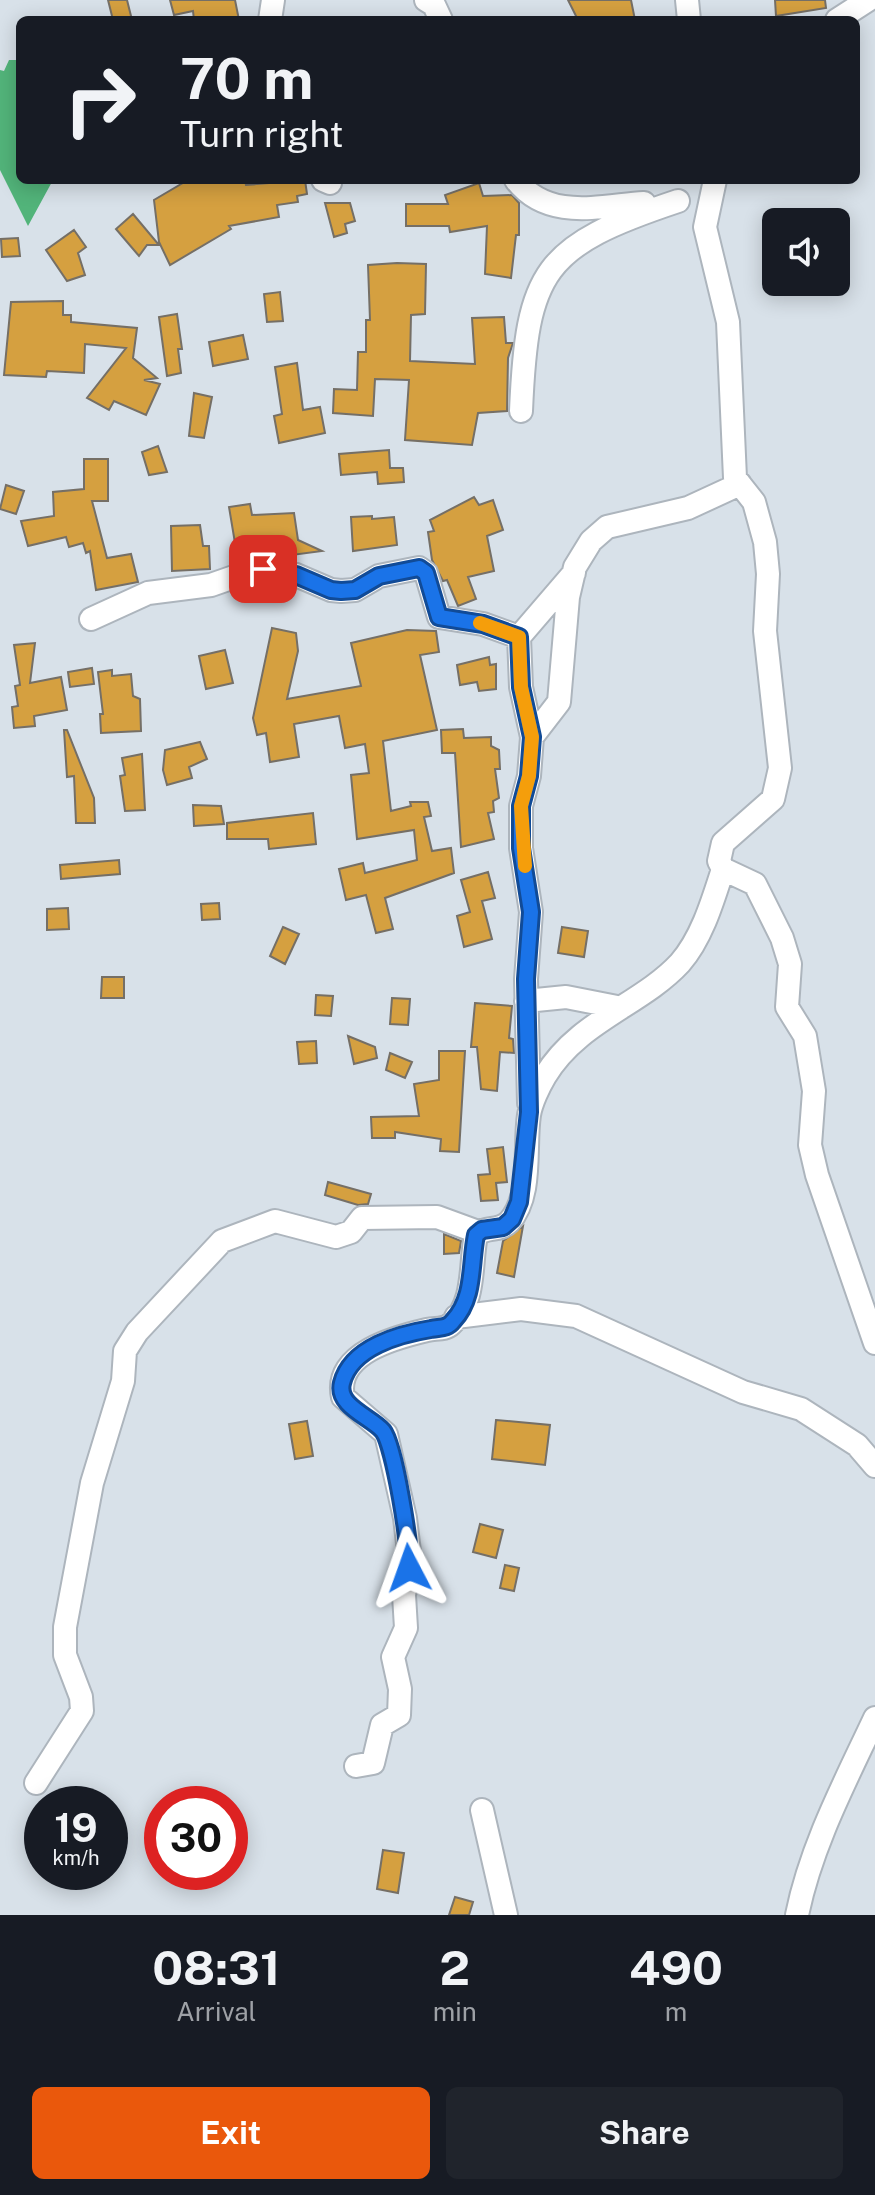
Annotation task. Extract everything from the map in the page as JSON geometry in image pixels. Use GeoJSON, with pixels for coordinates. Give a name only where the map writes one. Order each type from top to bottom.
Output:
{"type":"FeatureCollection","features":[{"type":"Feature","properties":{"kind":"street"},"geometry":{"type":"LineString","coordinates":[[843,16],[868,0]]}},
{"type":"Feature","properties":{"kind":"street"},"geometry":{"type":"LineString","coordinates":[[520,184],[536,199],[564,209],[678,201]]}},
{"type":"Feature","properties":{"kind":"street"},"geometry":{"type":"LineString","coordinates":[[521,411],[524,344],[533,302],[559,258],[614,222],[712,189],[705,227],[728,322],[734,472],[754,502],[765,542],[768,574],[765,631],[780,768],[773,799],[723,843],[719,861],[723,869],[755,884],[782,938],[790,964],[787,1007],[805,1036],[814,1091],[810,1127],[814,1160],[875,1343]]}},
{"type":"Feature","properties":{"kind":"street"},"geometry":{"type":"LineString","coordinates":[[36,1783],[82,1711],[81,1697],[65,1655],[65,1627],[92,1483],[116,1410],[125,1351],[137,1332],[217,1244],[268,1221],[336,1237],[351,1232],[362,1218],[437,1217],[478,1232],[503,1227],[516,1211],[523,1187],[529,1112],[526,1001],[531,912],[521,848],[521,806],[529,776],[532,737],[521,687],[519,637],[574,573],[591,541],[607,527],[688,508],[740,484]]}},
{"type":"Feature","properties":{"kind":"street"},"geometry":{"type":"LineString","coordinates":[[91,619],[148,593],[211,585],[254,570],[296,575],[331,590],[341,591],[355,590],[379,576],[419,568],[426,573],[439,617],[483,624],[519,637]]}},
{"type":"Feature","properties":{"kind":"street"},"geometry":{"type":"LineString","coordinates":[[532,737],[559,702],[574,573]]}},
{"type":"Feature","properties":{"kind":"street"},"geometry":{"type":"LineString","coordinates":[[529,1112],[545,1075],[566,1050],[617,1007],[660,980],[681,962],[696,939],[723,869]]}},
{"type":"Feature","properties":{"kind":"street"},"geometry":{"type":"LineString","coordinates":[[526,1001],[566,997],[617,1007]]}},
{"type":"Feature","properties":{"kind":"street"},"geometry":{"type":"LineString","coordinates":[[356,1766],[373,1763],[382,1725],[399,1715],[402,1706],[393,1657],[405,1634],[404,1595],[410,1560],[405,1518],[386,1434],[358,1413],[343,1397],[341,1387],[351,1366],[362,1355],[387,1340],[445,1328],[456,1317],[468,1295],[478,1232]]}},
{"type":"Feature","properties":{"kind":"street"},"geometry":{"type":"LineString","coordinates":[[456,1317],[521,1309],[576,1316],[743,1392],[801,1409],[857,1445],[875,1466]]}},
{"type":"Feature","properties":{"kind":"street"},"geometry":{"type":"LineString","coordinates":[[797,1915],[804,1881],[837,1799],[875,1718]]}},
{"type":"Feature","properties":{"kind":"street"},"geometry":{"type":"LineString","coordinates":[[482,1810],[506,1915]]}},
{"type":"Feature","properties":{"kind":"green space"},"geometry":{"type":"Polygon","coordinates":[[[9,60],[16,60],[16,184],[51,184],[28,226],[0,170],[0,70],[4,71],[9,60]]]}},
{"type":"Feature","properties":{"kind":"building"},"geometry":{"type":"Polygon","coordinates":[[[108,0],[127,0],[131,16],[112,16],[108,0]]]}},
{"type":"Feature","properties":{"kind":"building"},"geometry":{"type":"Polygon","coordinates":[[[170,0],[235,0],[238,16],[194,16],[193,11],[174,15],[170,0]]]}},
{"type":"Feature","properties":{"kind":"building"},"geometry":{"type":"Polygon","coordinates":[[[568,0],[631,0],[634,16],[576,16],[568,0]]]}},
{"type":"Feature","properties":{"kind":"building"},"geometry":{"type":"Polygon","coordinates":[[[775,0],[825,0],[826,8],[776,16],[775,0]]]}},
{"type":"Feature","properties":{"kind":"building"},"geometry":{"type":"Polygon","coordinates":[[[181,184],[306,184],[307,194],[297,196],[298,202],[277,205],[279,217],[229,226],[231,229],[170,265],[159,242],[154,200],[181,184]]]}},
{"type":"Feature","properties":{"kind":"building"},"geometry":{"type":"Polygon","coordinates":[[[479,184],[483,196],[512,195],[519,203],[519,235],[516,235],[511,278],[485,274],[487,226],[450,232],[449,226],[406,226],[406,204],[448,204],[445,195],[479,184]]]}},
{"type":"Feature","properties":{"kind":"building"},"geometry":{"type":"Polygon","coordinates":[[[325,203],[350,203],[355,221],[345,224],[347,233],[334,237],[325,203]]]}},
{"type":"Feature","properties":{"kind":"building"},"geometry":{"type":"Polygon","coordinates":[[[133,214],[159,245],[147,245],[139,256],[116,229],[133,214]]]}},
{"type":"Feature","properties":{"kind":"building"},"geometry":{"type":"Polygon","coordinates":[[[74,230],[86,247],[78,253],[85,275],[67,281],[46,250],[74,230]]]}},
{"type":"Feature","properties":{"kind":"building"},"geometry":{"type":"Polygon","coordinates":[[[18,238],[20,256],[2,257],[1,239],[18,238]]]}},
{"type":"Feature","properties":{"kind":"building"},"geometry":{"type":"Polygon","coordinates":[[[426,264],[425,314],[411,315],[410,361],[475,364],[472,318],[504,317],[506,343],[513,343],[508,358],[507,411],[478,413],[472,445],[405,440],[409,380],[375,379],[373,416],[333,413],[334,389],[357,390],[358,352],[366,352],[366,320],[370,320],[368,265],[426,264]]]}},
{"type":"Feature","properties":{"kind":"building"},"geometry":{"type":"Polygon","coordinates":[[[280,292],[283,321],[267,322],[264,294],[280,292]]]}},
{"type":"Feature","properties":{"kind":"building"},"geometry":{"type":"Polygon","coordinates":[[[63,301],[63,315],[71,315],[71,322],[137,328],[133,358],[157,378],[144,380],[160,384],[146,415],[114,401],[109,410],[87,398],[126,348],[85,344],[84,373],[47,371],[46,377],[4,375],[11,302],[63,301]]]}},
{"type":"Feature","properties":{"kind":"building"},"geometry":{"type":"Polygon","coordinates":[[[177,314],[182,349],[178,349],[181,373],[167,376],[159,317],[177,314]]]}},
{"type":"Feature","properties":{"kind":"building"},"geometry":{"type":"Polygon","coordinates":[[[243,335],[248,359],[213,366],[209,342],[243,335]]]}},
{"type":"Feature","properties":{"kind":"building"},"geometry":{"type":"Polygon","coordinates":[[[297,363],[303,410],[320,407],[325,433],[279,443],[274,416],[282,414],[275,367],[297,363]]]}},
{"type":"Feature","properties":{"kind":"building"},"geometry":{"type":"Polygon","coordinates":[[[194,393],[212,397],[204,438],[189,436],[194,393]]]}},
{"type":"Feature","properties":{"kind":"building"},"geometry":{"type":"Polygon","coordinates":[[[158,446],[167,472],[149,475],[142,452],[158,446]]]}},
{"type":"Feature","properties":{"kind":"building"},"geometry":{"type":"Polygon","coordinates":[[[389,450],[390,468],[403,468],[404,482],[378,484],[377,472],[341,475],[339,454],[389,450]]]}},
{"type":"Feature","properties":{"kind":"building"},"geometry":{"type":"Polygon","coordinates":[[[84,459],[108,459],[108,501],[92,501],[107,558],[131,554],[138,582],[96,590],[90,551],[86,553],[83,543],[69,547],[66,537],[28,546],[21,521],[54,516],[53,492],[84,489],[84,459]]]}},
{"type":"Feature","properties":{"kind":"building"},"geometry":{"type":"Polygon","coordinates":[[[6,485],[24,491],[16,514],[0,509],[6,485]]]}},
{"type":"Feature","properties":{"kind":"building"},"geometry":{"type":"Polygon","coordinates":[[[474,497],[479,505],[493,500],[503,530],[487,536],[494,571],[468,577],[476,599],[458,606],[447,580],[443,581],[432,560],[428,532],[434,531],[430,520],[474,497]]]}},
{"type":"Feature","properties":{"kind":"building"},"geometry":{"type":"Polygon","coordinates":[[[250,504],[252,515],[294,513],[298,540],[322,551],[277,557],[275,543],[236,549],[229,507],[250,504]]]}},
{"type":"Feature","properties":{"kind":"building"},"geometry":{"type":"Polygon","coordinates":[[[372,516],[372,519],[394,517],[397,545],[353,551],[351,517],[372,516]]]}},
{"type":"Feature","properties":{"kind":"building"},"geometry":{"type":"Polygon","coordinates":[[[200,525],[203,546],[209,546],[210,569],[172,571],[171,526],[200,525]]]}},
{"type":"Feature","properties":{"kind":"building"},"geometry":{"type":"Polygon","coordinates":[[[272,628],[296,633],[298,651],[287,699],[361,686],[351,643],[407,630],[436,631],[439,652],[420,655],[437,730],[383,741],[391,811],[411,806],[410,802],[428,802],[431,816],[424,817],[432,851],[451,848],[454,873],[385,898],[393,929],[376,933],[366,895],[346,900],[339,869],[363,863],[365,873],[417,860],[414,830],[357,839],[351,775],[369,773],[365,744],[345,748],[339,716],[294,724],[299,757],[270,762],[266,733],[257,735],[253,718],[272,628]]]}},
{"type":"Feature","properties":{"kind":"building"},"geometry":{"type":"Polygon","coordinates":[[[35,643],[30,683],[61,677],[67,710],[34,716],[35,726],[14,728],[12,707],[18,706],[15,686],[20,685],[14,645],[35,643]]]}},
{"type":"Feature","properties":{"kind":"building"},"geometry":{"type":"Polygon","coordinates":[[[225,650],[233,683],[206,689],[199,656],[225,650]]]}},
{"type":"Feature","properties":{"kind":"building"},"geometry":{"type":"Polygon","coordinates":[[[489,657],[490,665],[496,664],[496,689],[479,691],[477,682],[460,685],[457,665],[489,657]]]}},
{"type":"Feature","properties":{"kind":"building"},"geometry":{"type":"Polygon","coordinates":[[[92,668],[94,684],[70,687],[68,672],[92,668]]]}},
{"type":"Feature","properties":{"kind":"building"},"geometry":{"type":"Polygon","coordinates":[[[112,670],[112,676],[131,674],[133,696],[140,699],[141,731],[101,733],[100,714],[103,714],[98,672],[112,670]]]}},
{"type":"Feature","properties":{"kind":"building"},"geometry":{"type":"Polygon","coordinates":[[[463,729],[464,738],[491,737],[491,746],[499,750],[500,769],[495,769],[499,798],[493,801],[494,812],[488,813],[494,839],[461,847],[455,753],[442,753],[441,730],[463,729]]]}},
{"type":"Feature","properties":{"kind":"building"},"geometry":{"type":"Polygon","coordinates":[[[64,730],[67,730],[94,798],[95,823],[76,823],[74,776],[67,777],[64,730]]]}},
{"type":"Feature","properties":{"kind":"building"},"geometry":{"type":"Polygon","coordinates":[[[200,742],[207,759],[189,767],[192,778],[167,785],[163,770],[165,750],[200,742]]]}},
{"type":"Feature","properties":{"kind":"building"},"geometry":{"type":"Polygon","coordinates":[[[142,754],[145,810],[125,811],[120,776],[125,775],[122,758],[142,754]]]}},
{"type":"Feature","properties":{"kind":"building"},"geometry":{"type":"Polygon","coordinates":[[[193,805],[221,806],[224,824],[194,826],[193,805]]]}},
{"type":"Feature","properties":{"kind":"building"},"geometry":{"type":"Polygon","coordinates":[[[313,813],[316,844],[269,849],[268,839],[227,839],[227,823],[313,813]]]}},
{"type":"Feature","properties":{"kind":"building"},"geometry":{"type":"Polygon","coordinates":[[[119,860],[120,874],[61,879],[60,865],[119,860]]]}},
{"type":"Feature","properties":{"kind":"building"},"geometry":{"type":"Polygon","coordinates":[[[488,872],[495,898],[482,901],[492,939],[464,947],[457,916],[470,912],[461,880],[488,872]]]}},
{"type":"Feature","properties":{"kind":"building"},"geometry":{"type":"Polygon","coordinates":[[[219,903],[220,919],[202,920],[201,904],[219,903]]]}},
{"type":"Feature","properties":{"kind":"building"},"geometry":{"type":"Polygon","coordinates":[[[68,908],[69,929],[47,930],[47,909],[68,908]]]}},
{"type":"Feature","properties":{"kind":"building"},"geometry":{"type":"Polygon","coordinates":[[[283,927],[299,934],[285,964],[270,956],[283,927]]]}},
{"type":"Feature","properties":{"kind":"building"},"geometry":{"type":"Polygon","coordinates":[[[562,927],[588,931],[584,957],[558,953],[562,927]]]}},
{"type":"Feature","properties":{"kind":"building"},"geometry":{"type":"Polygon","coordinates":[[[102,977],[124,977],[124,998],[101,998],[102,977]]]}},
{"type":"Feature","properties":{"kind":"building"},"geometry":{"type":"Polygon","coordinates":[[[316,995],[333,996],[331,1016],[315,1015],[316,995]]]}},
{"type":"Feature","properties":{"kind":"building"},"geometry":{"type":"Polygon","coordinates":[[[392,998],[410,999],[408,1025],[390,1024],[392,998]]]}},
{"type":"Feature","properties":{"kind":"building"},"geometry":{"type":"Polygon","coordinates":[[[475,1003],[512,1006],[509,1038],[513,1039],[514,1053],[500,1052],[497,1091],[481,1089],[477,1047],[471,1047],[475,1003]]]}},
{"type":"Feature","properties":{"kind":"building"},"geometry":{"type":"Polygon","coordinates":[[[348,1036],[375,1047],[377,1058],[354,1064],[348,1036]]]}},
{"type":"Feature","properties":{"kind":"building"},"geometry":{"type":"Polygon","coordinates":[[[316,1041],[317,1063],[299,1064],[297,1042],[316,1041]]]}},
{"type":"Feature","properties":{"kind":"building"},"geometry":{"type":"Polygon","coordinates":[[[439,1051],[465,1051],[459,1152],[440,1151],[441,1139],[395,1132],[395,1138],[372,1138],[371,1117],[419,1116],[414,1084],[439,1080],[439,1051]]]}},
{"type":"Feature","properties":{"kind":"building"},"geometry":{"type":"Polygon","coordinates":[[[390,1053],[412,1062],[405,1078],[386,1070],[390,1053]]]}},
{"type":"Feature","properties":{"kind":"building"},"geometry":{"type":"Polygon","coordinates":[[[503,1147],[507,1182],[496,1183],[498,1200],[481,1201],[478,1175],[490,1174],[487,1149],[503,1147]]]}},
{"type":"Feature","properties":{"kind":"building"},"geometry":{"type":"Polygon","coordinates":[[[328,1182],[371,1194],[368,1204],[358,1205],[325,1195],[328,1182]]]}},
{"type":"Feature","properties":{"kind":"building"},"geometry":{"type":"Polygon","coordinates":[[[523,1226],[514,1277],[497,1273],[503,1241],[523,1226]]]}},
{"type":"Feature","properties":{"kind":"building"},"geometry":{"type":"Polygon","coordinates":[[[444,1234],[461,1241],[459,1253],[444,1254],[444,1234]]]}},
{"type":"Feature","properties":{"kind":"building"},"geometry":{"type":"Polygon","coordinates":[[[496,1420],[550,1425],[545,1465],[492,1459],[496,1420]]]}},
{"type":"Feature","properties":{"kind":"building"},"geometry":{"type":"Polygon","coordinates":[[[307,1421],[313,1456],[295,1459],[289,1424],[307,1421]]]}},
{"type":"Feature","properties":{"kind":"building"},"geometry":{"type":"Polygon","coordinates":[[[480,1524],[503,1530],[496,1558],[473,1552],[480,1524]]]}},
{"type":"Feature","properties":{"kind":"building"},"geometry":{"type":"Polygon","coordinates":[[[505,1565],[519,1568],[514,1591],[500,1588],[505,1565]]]}},
{"type":"Feature","properties":{"kind":"building"},"geometry":{"type":"Polygon","coordinates":[[[383,1850],[404,1853],[398,1893],[377,1889],[383,1850]]]}},
{"type":"Feature","properties":{"kind":"building"},"geometry":{"type":"Polygon","coordinates":[[[455,1897],[473,1902],[469,1915],[449,1915],[455,1897]]]}},
{"type":"Feature","properties":{"kind":"slow traffic"},"geometry":{"type":"LineString","coordinates":[[480,623],[519,637],[521,687],[532,737],[529,776],[521,806],[521,848],[525,866]]}},
{"type":"Feature","properties":{"kind":"route"},"geometry":{"type":"LineString","coordinates":[[263,569],[296,575],[331,590],[341,591],[355,590],[379,576],[419,568],[426,573],[439,617],[483,624],[519,637],[521,687],[532,737],[529,776],[521,806],[521,848],[530,890],[531,912],[526,979],[529,1112],[523,1187],[512,1219],[499,1229],[482,1230],[476,1235],[468,1295],[451,1324],[445,1328],[387,1340],[362,1355],[351,1366],[341,1387],[343,1397],[358,1413],[386,1434],[405,1518],[409,1568]]}}]}
